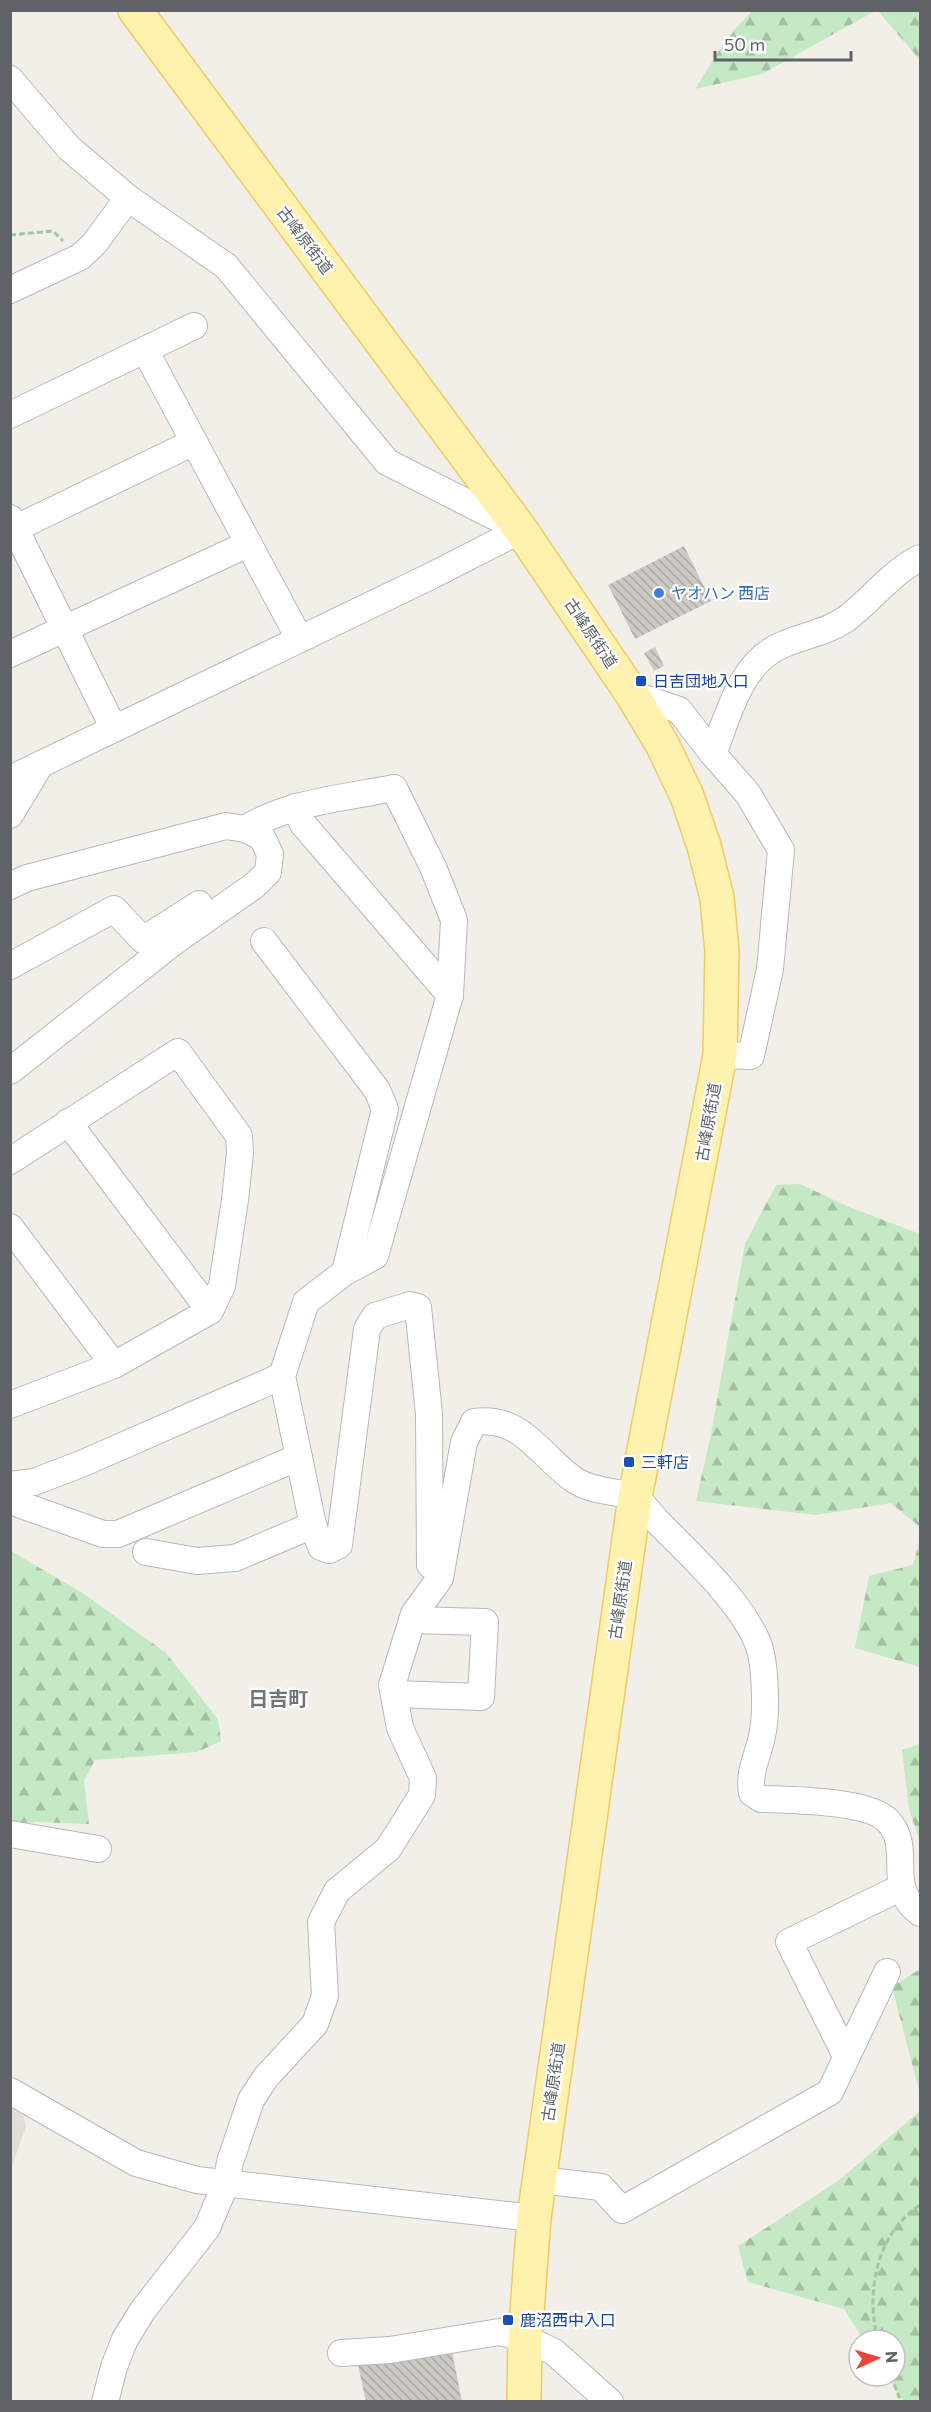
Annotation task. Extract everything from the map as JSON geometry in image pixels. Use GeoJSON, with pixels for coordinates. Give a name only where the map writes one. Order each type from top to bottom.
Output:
{"type":"FeatureCollection","features":[{"type":"Feature","properties":{"kind":"main road","name":"古峰原街道"},"geometry":{"type":"LineString","coordinates":[[135,10],[521,530],[632,694],[662,744],[687,796],[717,898],[723,951],[720,1055],[634,1497],[534,2218],[525,2338],[524,2402]]}},
{"type":"Feature","properties":{"kind":"street"},"geometry":{"type":"LineString","coordinates":[[10,79],[69,148],[128,198],[226,266],[387,462],[521,530]]}},
{"type":"Feature","properties":{"kind":"street"},"geometry":{"type":"LineString","coordinates":[[10,290],[80,257],[94,244],[128,198]]}},
{"type":"Feature","properties":{"kind":"street"},"geometry":{"type":"LineString","coordinates":[[10,415],[194,326]]}},
{"type":"Feature","properties":{"kind":"street"},"geometry":{"type":"LineString","coordinates":[[145,350],[299,638]]}},
{"type":"Feature","properties":{"kind":"street"},"geometry":{"type":"LineString","coordinates":[[114,729],[12,526],[194,442]]}},
{"type":"Feature","properties":{"kind":"street"},"geometry":{"type":"LineString","coordinates":[[10,779],[433,575],[521,530]]}},
{"type":"Feature","properties":{"kind":"street"},"geometry":{"type":"LineString","coordinates":[[10,654],[248,544]]}},
{"type":"Feature","properties":{"kind":"street"},"geometry":{"type":"LineString","coordinates":[[713,754],[744,676],[757,662],[781,645],[818,634],[845,620],[921,558]]}},
{"type":"Feature","properties":{"kind":"street"},"geometry":{"type":"LineString","coordinates":[[632,694],[679,710],[748,794],[781,850],[770,969],[751,1056],[720,1055]]}},
{"type":"Feature","properties":{"kind":"street"},"geometry":{"type":"LineString","coordinates":[[10,815],[40,765]]}},
{"type":"Feature","properties":{"kind":"street"},"geometry":{"type":"LineString","coordinates":[[245,829],[267,815],[295,807],[394,788],[433,867],[454,920],[450,995],[375,1256],[345,1272],[306,1302],[282,1376],[313,1525],[321,1547],[329,1550],[339,1545],[367,1329],[375,1316],[410,1305],[418,1307],[429,1414],[430,1591]]}},
{"type":"Feature","properties":{"kind":"street"},"geometry":{"type":"LineString","coordinates":[[295,807],[303,824],[450,995]]}},
{"type":"Feature","properties":{"kind":"street"},"geometry":{"type":"LineString","coordinates":[[10,886],[27,878],[226,826],[245,829],[262,837],[270,854],[268,872],[175,941],[10,1071]]}},
{"type":"Feature","properties":{"kind":"street"},"geometry":{"type":"LineString","coordinates":[[10,966],[114,909],[124,916],[143,940],[210,898],[226,904]]}},
{"type":"Feature","properties":{"kind":"street"},"geometry":{"type":"LineString","coordinates":[[264,941],[377,1090],[385,1108],[345,1272]]}},
{"type":"Feature","properties":{"kind":"street"},"geometry":{"type":"LineString","coordinates":[[10,1161],[178,1052],[239,1136],[239,1165],[222,1286],[210,1311],[114,1365],[10,1405]]}},
{"type":"Feature","properties":{"kind":"street"},"geometry":{"type":"LineString","coordinates":[[68,1122],[210,1311]]}},
{"type":"Feature","properties":{"kind":"street"},"geometry":{"type":"LineString","coordinates":[[10,1227],[114,1365]]}},
{"type":"Feature","properties":{"kind":"street"},"geometry":{"type":"LineString","coordinates":[[10,1485],[34,1482],[81,1464],[282,1376]]}},
{"type":"Feature","properties":{"kind":"street"},"geometry":{"type":"LineString","coordinates":[[105,2402],[114,2367],[125,2339],[143,2310],[207,2228],[226,2183],[232,2153],[251,2100],[266,2077],[315,2024],[325,1996],[321,1922],[337,1891],[388,1849],[422,1795],[423,1778],[400,1728],[392,1685],[412,1620],[440,1578],[464,1442],[474,1422],[488,1420],[518,1430],[574,1480],[592,1489],[634,1497],[703,1568],[739,1613],[757,1642],[764,1679],[763,1734],[750,1780],[752,1793],[761,1799],[834,1803],[873,1812],[888,1821],[900,1845],[900,1888],[914,1908],[921,1913]]}},
{"type":"Feature","properties":{"kind":"street"},"geometry":{"type":"LineString","coordinates":[[10,1501],[103,1534],[118,1534],[299,1457]]}},
{"type":"Feature","properties":{"kind":"street"},"geometry":{"type":"LineString","coordinates":[[146,1552],[197,1561],[235,1558],[313,1525]]}},
{"type":"Feature","properties":{"kind":"street"},"geometry":{"type":"LineString","coordinates":[[394,1694],[481,1697],[485,1622],[412,1620]]}},
{"type":"Feature","properties":{"kind":"street"},"geometry":{"type":"LineString","coordinates":[[10,1834],[98,1849]]}},
{"type":"Feature","properties":{"kind":"street"},"geometry":{"type":"LineString","coordinates":[[846,2056],[789,1942],[900,1888]]}},
{"type":"Feature","properties":{"kind":"street"},"geometry":{"type":"LineString","coordinates":[[540,2180],[601,2187],[622,2210],[830,2092],[887,1972]]}},
{"type":"Feature","properties":{"kind":"street"},"geometry":{"type":"LineString","coordinates":[[10,2091],[136,2163],[197,2180],[534,2218]]}},
{"type":"Feature","properties":{"kind":"street"},"geometry":{"type":"LineString","coordinates":[[341,2353],[390,2350],[499,2332],[525,2338],[554,2352],[610,2402]]}},
{"type":"Feature","properties":{"kind":"path"},"geometry":{"type":"LineString","coordinates":[[10,235],[53,231],[80,257]]}},
{"type":"Feature","properties":{"kind":"path"},"geometry":{"type":"LineString","coordinates":[[876,2328],[872,2307],[886,2240],[904,2216],[921,2205]]}},
{"type":"Feature","properties":{"kind":"shaded area"},"geometry":{"type":"Polygon","coordinates":[[[11,2108],[23,2115],[26,2126],[11,2169],[11,2108]]]}},
{"type":"Feature","properties":{"kind":"green space"},"geometry":{"type":"Polygon","coordinates":[[[752,11],[875,11],[762,74],[695,89],[727,38],[752,11]]]}},
{"type":"Feature","properties":{"kind":"green space"},"geometry":{"type":"Polygon","coordinates":[[[878,11],[920,11],[920,60],[878,11]]]}},
{"type":"Feature","properties":{"kind":"green space"},"geometry":{"type":"Polygon","coordinates":[[[800,1184],[849,1207],[920,1234],[920,1527],[891,1503],[816,1515],[696,1501],[711,1434],[745,1244],[776,1185],[800,1184]]]}},
{"type":"Feature","properties":{"kind":"green space"},"geometry":{"type":"Polygon","coordinates":[[[920,1539],[920,1667],[855,1648],[869,1576],[913,1565],[920,1539]]]}},
{"type":"Feature","properties":{"kind":"green space"},"geometry":{"type":"Polygon","coordinates":[[[11,1551],[84,1594],[166,1653],[218,1719],[221,1741],[197,1752],[95,1760],[84,1781],[89,1824],[37,1822],[11,1824],[11,1551]]]}},
{"type":"Feature","properties":{"kind":"green space"},"geometry":{"type":"Polygon","coordinates":[[[920,1744],[920,1842],[909,1809],[902,1750],[920,1744]]]}},
{"type":"Feature","properties":{"kind":"green space"},"geometry":{"type":"Polygon","coordinates":[[[920,1969],[920,2094],[892,1987],[920,1969]]]}},
{"type":"Feature","properties":{"kind":"green space"},"geometry":{"type":"Polygon","coordinates":[[[920,2111],[920,2401],[903,2401],[895,2388],[907,2388],[907,2328],[856,2328],[844,2309],[748,2282],[738,2246],[838,2181],[920,2111]]]}},
{"type":"Feature","properties":{"kind":"building","name":"ヤオハン 西店"},"geometry":{"type":"Polygon","coordinates":[[[684,546],[711,601],[635,639],[608,585],[684,546]]]}},
{"type":"Feature","properties":{"kind":"building"},"geometry":{"type":"Polygon","coordinates":[[[655,647],[664,666],[654,671],[644,653],[655,647]]]}},
{"type":"Feature","properties":{"kind":"building"},"geometry":{"type":"Polygon","coordinates":[[[451,2346],[462,2402],[366,2402],[358,2365],[451,2346]]]}},
{"type":"Feature","properties":{"kind":"place","name":"ヤオハン 西店"},"geometry":{"type":"Point","coordinates":[659,593]}},
{"type":"Feature","properties":{"kind":"place","name":"日吉団地入口"},"geometry":{"type":"Point","coordinates":[641,681]}},
{"type":"Feature","properties":{"kind":"place","name":"三軒店"},"geometry":{"type":"Point","coordinates":[629,1462]}},
{"type":"Feature","properties":{"kind":"place","name":"鹿沼西中入口"},"geometry":{"type":"Point","coordinates":[508,2320]}},
{"type":"Feature","properties":{"kind":"district","name":"日吉町"},"geometry":{"type":"Point","coordinates":[278,1699]}}]}
